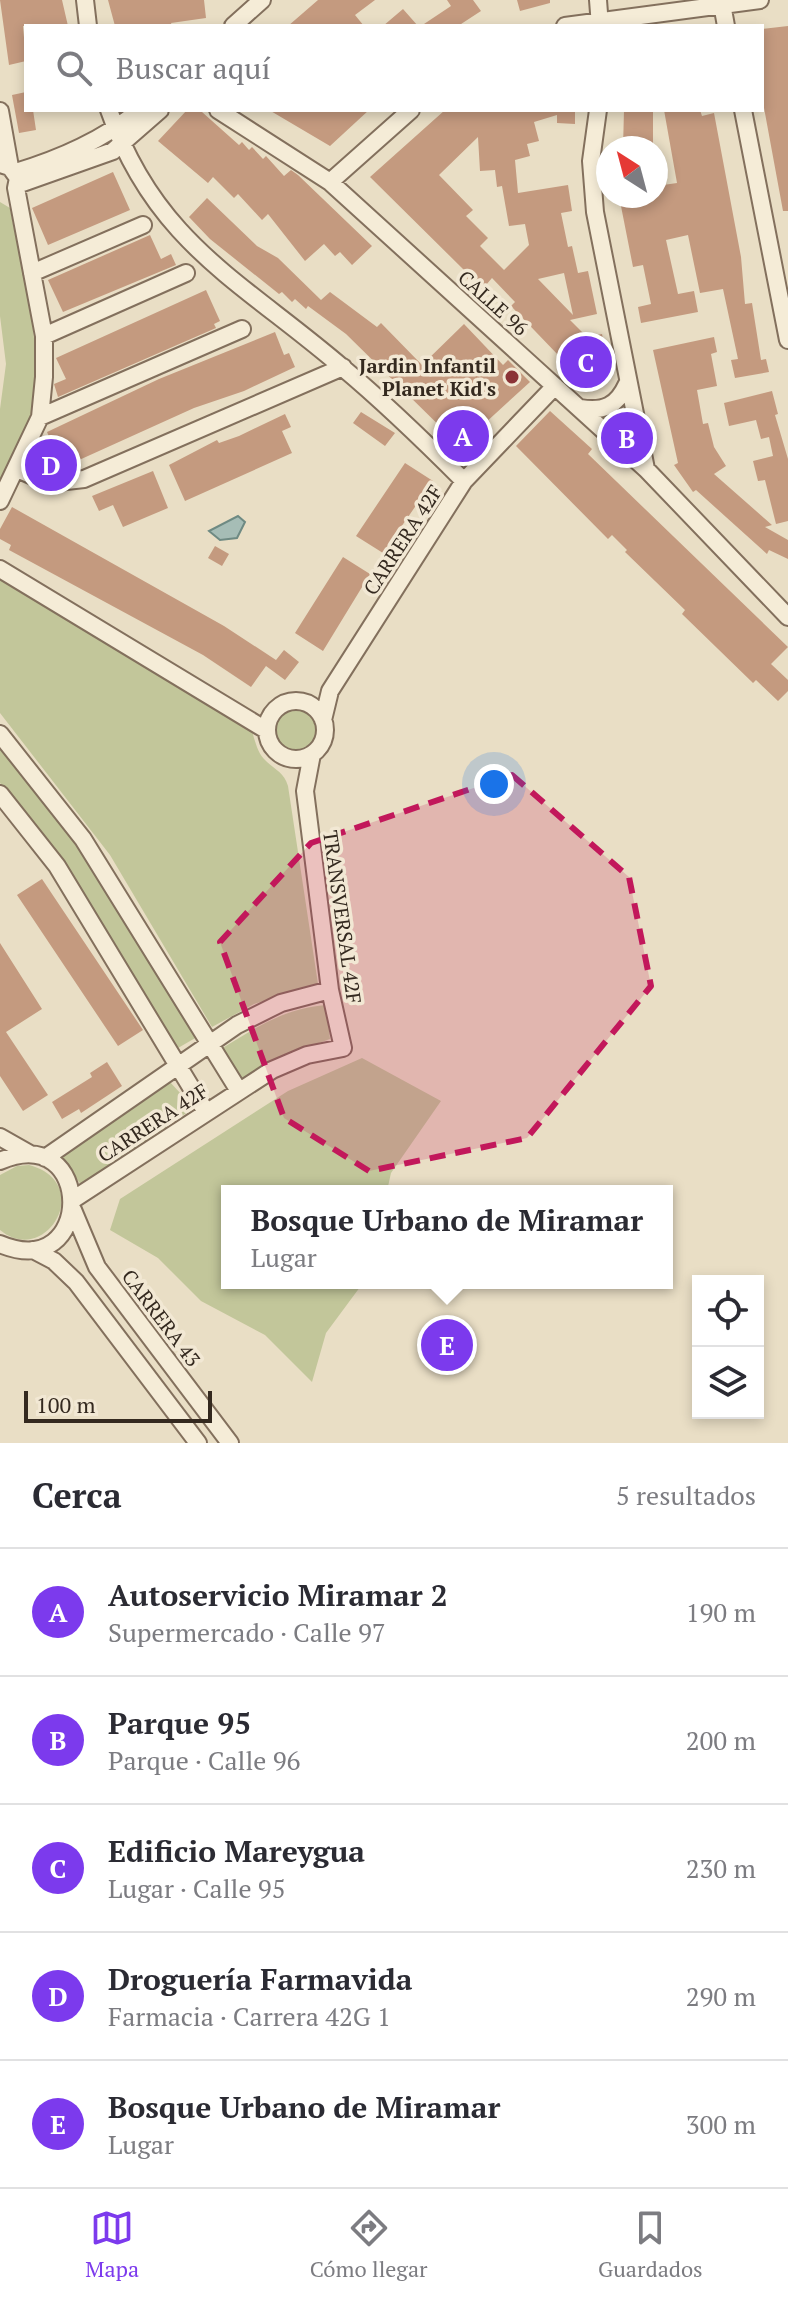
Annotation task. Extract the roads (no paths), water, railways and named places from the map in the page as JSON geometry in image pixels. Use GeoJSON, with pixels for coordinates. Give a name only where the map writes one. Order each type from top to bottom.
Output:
{"type":"FeatureCollection","features":[{"type":"Feature","properties":{"kind":"street"},"geometry":{"type":"LineString","coordinates":[[85,0],[88,24]]}},
{"type":"Feature","properties":{"kind":"street"},"geometry":{"type":"LineString","coordinates":[[235,24],[262,0]]}},
{"type":"Feature","properties":{"kind":"street"},"geometry":{"type":"LineString","coordinates":[[598,0],[600,23],[760,0]]}},
{"type":"Feature","properties":{"kind":"street"},"geometry":{"type":"LineString","coordinates":[[722,4],[726,24]]}},
{"type":"Feature","properties":{"kind":"street"},"geometry":{"type":"LineString","coordinates":[[0,111],[44,336],[40,417],[0,501]]}},
{"type":"Feature","properties":{"kind":"street"},"geometry":{"type":"LineString","coordinates":[[110,112],[122,146],[161,213],[204,257],[343,367],[464,481]]}},
{"type":"Feature","properties":{"kind":"street"},"geometry":{"type":"LineString","coordinates":[[0,200],[12,175],[65,155],[116,129],[137,112]]}},
{"type":"Feature","properties":{"kind":"street"},"geometry":{"type":"LineString","coordinates":[[12,175],[87,163],[122,146],[158,112]]}},
{"type":"Feature","properties":{"kind":"street","name":"CALLE 96"},"geometry":{"type":"LineString","coordinates":[[221,112],[330,182],[646,469],[785,611]]}},
{"type":"Feature","properties":{"kind":"street"},"geometry":{"type":"LineString","coordinates":[[330,182],[409,112]]}},
{"type":"Feature","properties":{"kind":"street"},"geometry":{"type":"LineString","coordinates":[[598,112],[591,161],[595,212],[646,469]]}},
{"type":"Feature","properties":{"kind":"street"},"geometry":{"type":"LineString","coordinates":[[743,112],[788,340]]}},
{"type":"Feature","properties":{"kind":"street"},"geometry":{"type":"LineString","coordinates":[[32,273],[143,225]]}},
{"type":"Feature","properties":{"kind":"street"},"geometry":{"type":"LineString","coordinates":[[44,336],[186,273]]}},
{"type":"Feature","properties":{"kind":"street"},"geometry":{"type":"LineString","coordinates":[[40,417],[242,329]]}},
{"type":"Feature","properties":{"kind":"street"},"geometry":{"type":"LineString","coordinates":[[17,469],[49,483],[84,479],[343,367]]}},
{"type":"Feature","properties":{"kind":"street"},"geometry":{"type":"LineString","coordinates":[[580,408],[596,411],[609,407],[620,399],[627,384]]}},
{"type":"Feature","properties":{"kind":"street","name":"CARRERA 42F"},"geometry":{"type":"LineString","coordinates":[[323,720],[330,691],[464,481],[555,386]]}},
{"type":"Feature","properties":{"kind":"street"},"geometry":{"type":"LineString","coordinates":[[0,569],[251,720],[268,722]]}},
{"type":"Feature","properties":{"kind":"street","name":"CARRERA 42F"},"geometry":{"type":"LineString","coordinates":[[309,704],[330,691]]}},
{"type":"Feature","properties":{"kind":"street"},"geometry":{"type":"LineString","coordinates":[[289,702],[309,704],[323,720],[325,736],[312,754],[288,759],[271,746],[268,722],[289,702]]}},
{"type":"Feature","properties":{"kind":"street"},"geometry":{"type":"LineString","coordinates":[[0,734],[83,839],[239,1091]]}},
{"type":"Feature","properties":{"kind":"street","name":"TRANSVERSAL 42F"},"geometry":{"type":"LineString","coordinates":[[312,754],[305,791],[330,990],[343,1048]]}},
{"type":"Feature","properties":{"kind":"street","name":"TRANSVERSAL 42F"},"geometry":{"type":"LineString","coordinates":[[288,759],[305,791]]}},
{"type":"Feature","properties":{"kind":"street"},"geometry":{"type":"LineString","coordinates":[[0,794],[57,866],[206,1112]]}},
{"type":"Feature","properties":{"kind":"street","name":"CARRERA 42F"},"geometry":{"type":"LineString","coordinates":[[37,1156],[209,1043],[281,1003],[330,990]]}},
{"type":"Feature","properties":{"kind":"street","name":"CARRERA 42F"},"geometry":{"type":"LineString","coordinates":[[33,1250],[59,1236],[73,1204],[206,1112],[307,1055],[343,1048]]}},
{"type":"Feature","properties":{"kind":"street"},"geometry":{"type":"LineString","coordinates":[[0,1137],[37,1156]]}},
{"type":"Feature","properties":{"kind":"street"},"geometry":{"type":"LineString","coordinates":[[0,1161],[37,1156]]}},
{"type":"Feature","properties":{"kind":"street","name":"CARRERA 43"},"geometry":{"type":"LineString","coordinates":[[37,1156],[64,1175],[97,1267],[230,1443]]}},
{"type":"Feature","properties":{"kind":"street"},"geometry":{"type":"LineString","coordinates":[[0,1245],[33,1250],[54,1261],[76,1282],[198,1443]]}},
{"type":"Feature","properties":{"kind":"water"},"geometry":{"type":"Polygon","coordinates":[[[238,516],[245,522],[237,538],[220,540],[209,531],[238,516]]]}},
{"type":"Feature","properties":{"kind":"place","name":"Edificio Mareygua"},"geometry":{"type":"Point","coordinates":[586,362]}},
{"type":"Feature","properties":{"kind":"place","name":"Jardin Infantil Planet Kid's"},"geometry":{"type":"Point","coordinates":[512,377]}},
{"type":"Feature","properties":{"kind":"place","name":"Autoservicio Miramar 2"},"geometry":{"type":"Point","coordinates":[463,436]}},
{"type":"Feature","properties":{"kind":"place","name":"Parque 95"},"geometry":{"type":"Point","coordinates":[627,438]}},
{"type":"Feature","properties":{"kind":"place","name":"Droguería Farmavida"},"geometry":{"type":"Point","coordinates":[51,465]}},
{"type":"Feature","properties":{"kind":"place","name":"Bosque Urbano de Miramar"},"geometry":{"type":"Point","coordinates":[447,1345]}}]}
